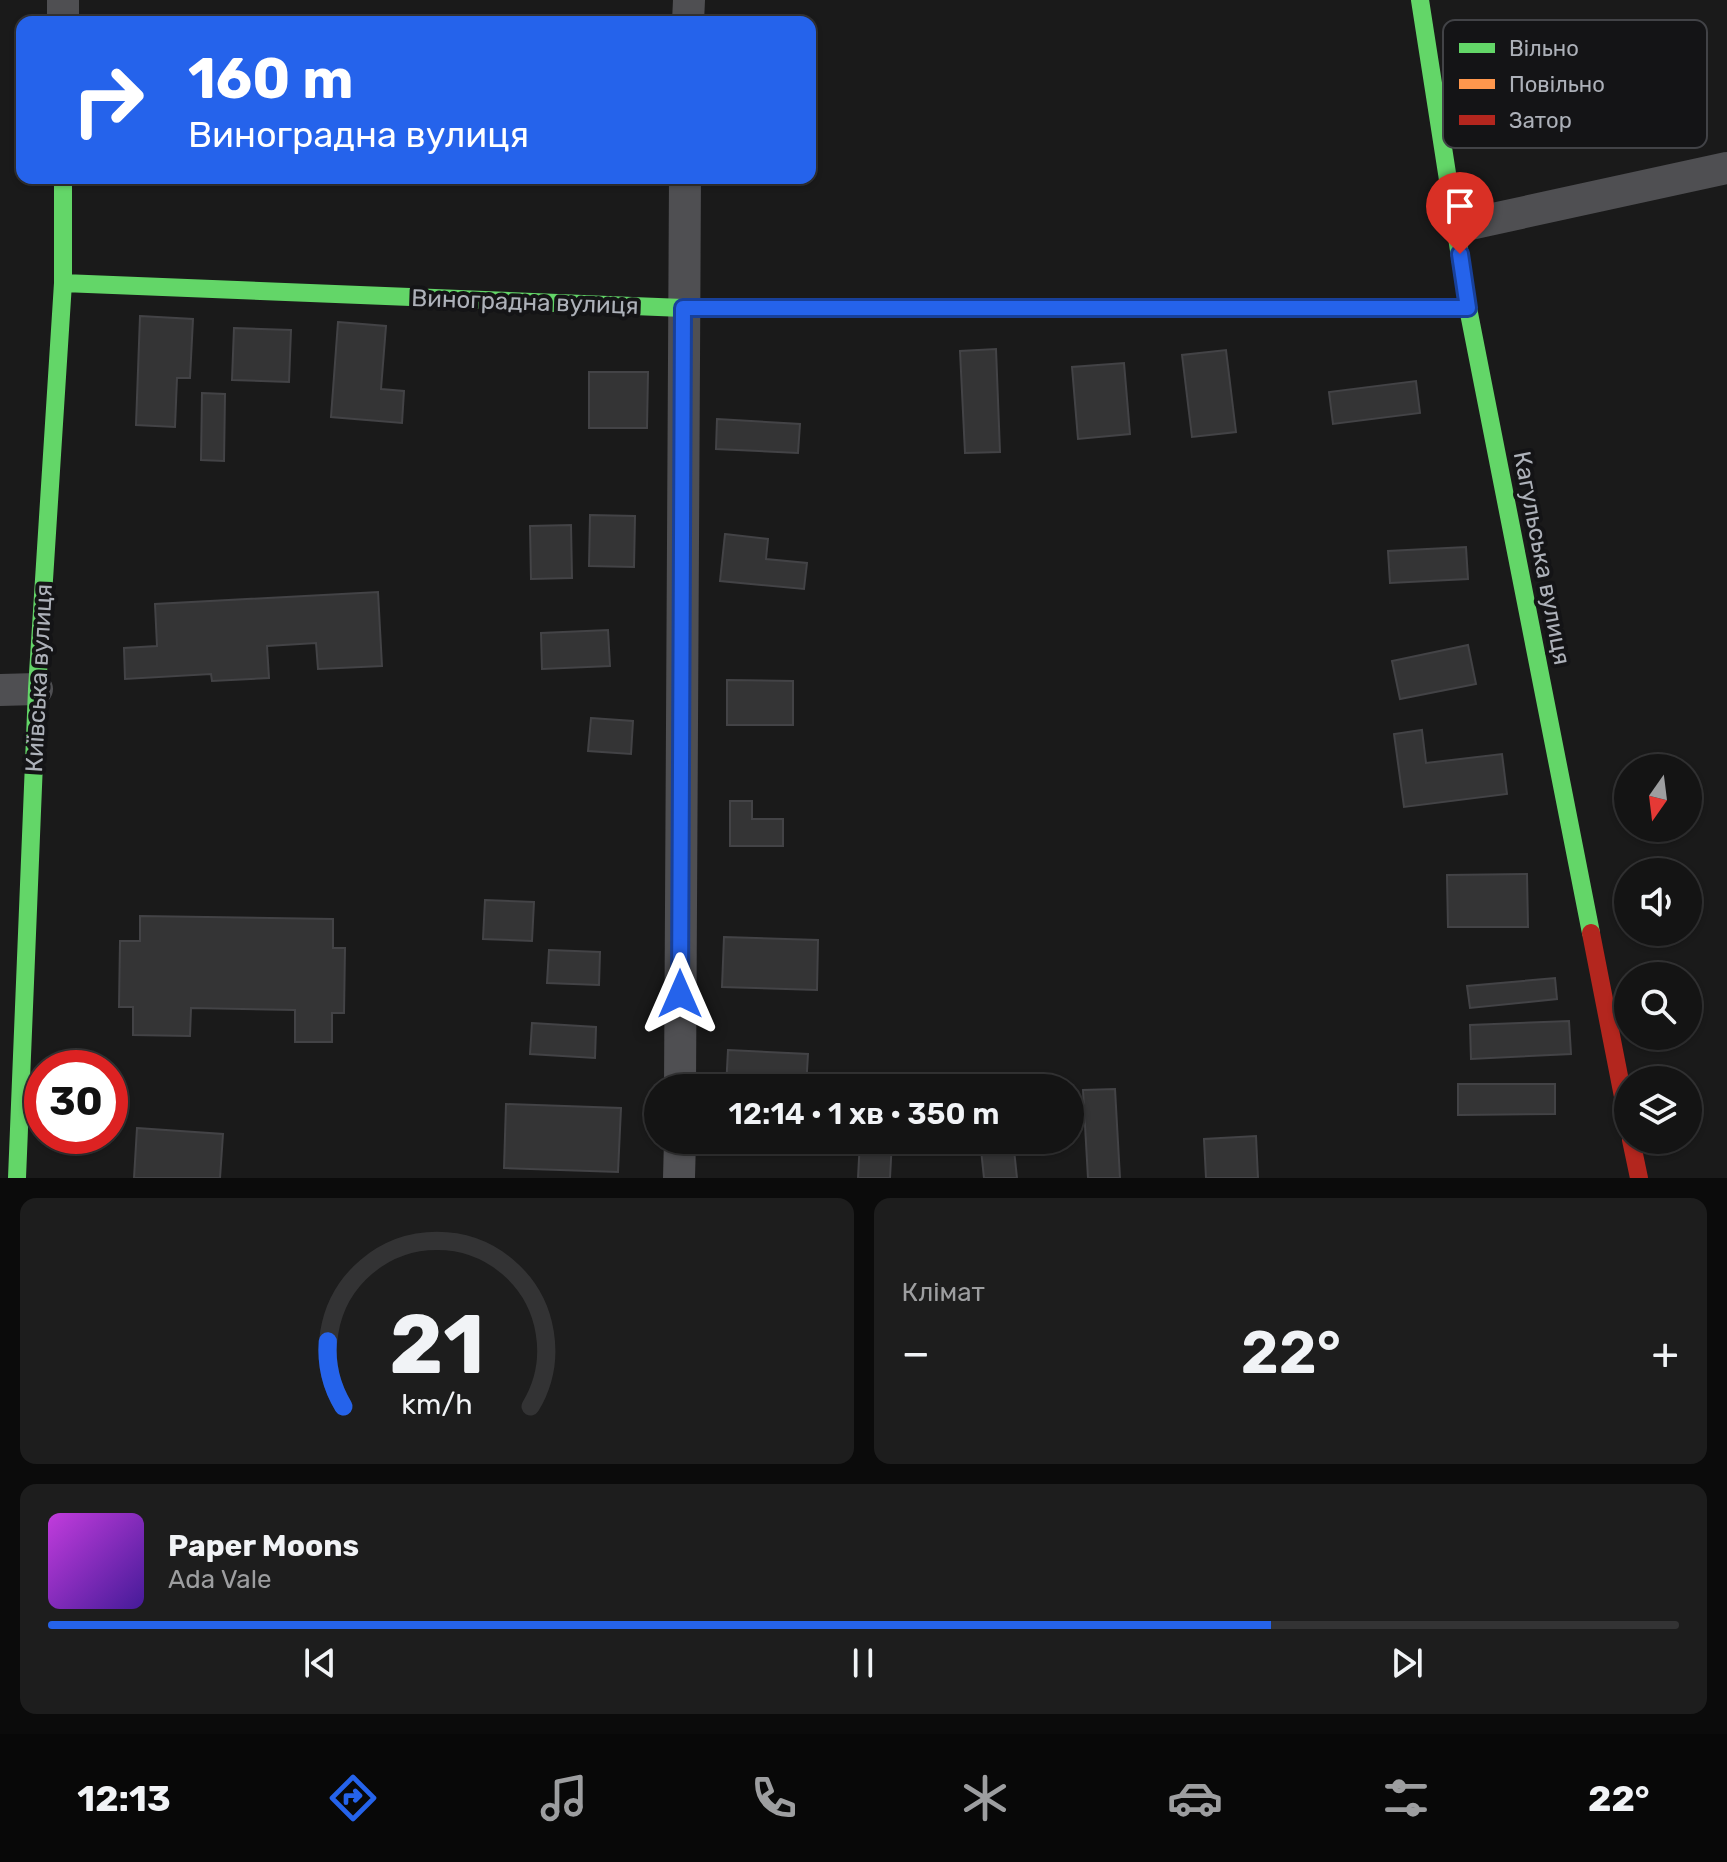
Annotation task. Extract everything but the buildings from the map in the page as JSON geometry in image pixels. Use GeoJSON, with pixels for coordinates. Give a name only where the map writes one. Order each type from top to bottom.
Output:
{"type":"FeatureCollection","features":[{"type":"Feature","properties":{"kind":"street","name":"Кагульська вулиця"},"geometry":{"type":"LineString","coordinates":[[1420,0],[1443,145]]}},
{"type":"Feature","properties":{"kind":"street","name":"Кагульська вулиця"},"geometry":{"type":"LineString","coordinates":[[1443,148],[1468,308],[1617,1066]]}},
{"type":"Feature","properties":{"kind":"street"},"geometry":{"type":"LineString","coordinates":[[1456,227],[1727,168]]}},
{"type":"Feature","properties":{"kind":"street","name":"Київська вулиця"},"geometry":{"type":"LineString","coordinates":[[17,1178],[37,689],[63,283],[63,184]]}},
{"type":"Feature","properties":{"kind":"street"},"geometry":{"type":"LineString","coordinates":[[680,1074],[685,184]]}},
{"type":"Feature","properties":{"kind":"street","name":"Виноградна вулиця"},"geometry":{"type":"LineString","coordinates":[[63,283],[683,308],[1468,308]]}},
{"type":"Feature","properties":{"kind":"street"},"geometry":{"type":"LineString","coordinates":[[0,690],[37,689]]}},
{"type":"Feature","properties":{"kind":"street"},"geometry":{"type":"LineString","coordinates":[[679,1178],[680,1154]]}},
{"type":"Feature","properties":{"kind":"street"},"geometry":{"type":"LineString","coordinates":[[1634,1154],[1639,1178]]}},
{"type":"Feature","properties":{"kind":"traffic: fast"},"geometry":{"type":"LineString","coordinates":[[1420,0],[1443,148]]}},
{"type":"Feature","properties":{"kind":"traffic: fast"},"geometry":{"type":"LineString","coordinates":[[1443,148],[1468,308],[1591,933]]}},
{"type":"Feature","properties":{"kind":"traffic: fast"},"geometry":{"type":"LineString","coordinates":[[17,1178],[37,689],[63,283],[63,184]]}},
{"type":"Feature","properties":{"kind":"traffic: fast"},"geometry":{"type":"LineString","coordinates":[[63,283],[683,308],[1020,308]]}},
{"type":"Feature","properties":{"kind":"traffic: fast"},"geometry":{"type":"LineString","coordinates":[[1273,308],[1468,308]]}},
{"type":"Feature","properties":{"kind":"traffic: slow"},"geometry":{"type":"LineString","coordinates":[[1020,308],[1273,308]]}},
{"type":"Feature","properties":{"kind":"traffic: jam"},"geometry":{"type":"LineString","coordinates":[[1591,933],[1617,1066]]}},
{"type":"Feature","properties":{"kind":"traffic: jam"},"geometry":{"type":"LineString","coordinates":[[1634,1154],[1639,1178]]}},
{"type":"Feature","properties":{"kind":"route"},"geometry":{"type":"LineString","coordinates":[[680,994],[683,308],[1468,308],[1460,254]]}}]}
